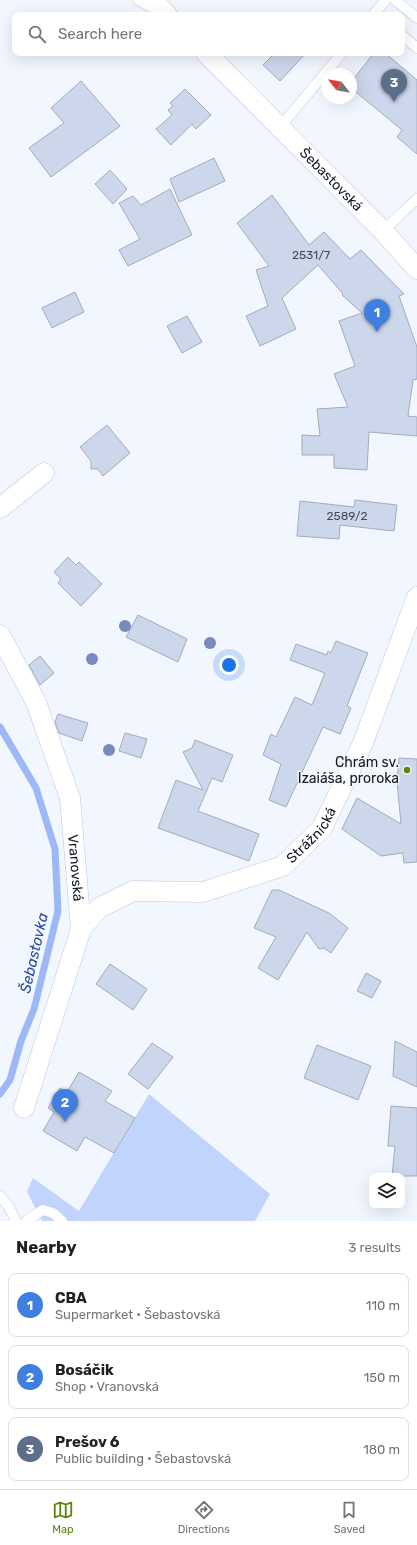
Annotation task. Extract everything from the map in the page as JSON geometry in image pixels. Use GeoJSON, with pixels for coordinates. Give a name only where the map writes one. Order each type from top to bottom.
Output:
{"type":"FeatureCollection","features":[{"type":"Feature","properties":{"kind":"street"},"geometry":{"type":"LineString","coordinates":[[152,0],[163,12]]}},
{"type":"Feature","properties":{"kind":"street","name":"Šebastovská"},"geometry":{"type":"LineString","coordinates":[[209,56],[384,231],[417,269]]}},
{"type":"Feature","properties":{"kind":"street"},"geometry":{"type":"LineString","coordinates":[[0,508],[44,473]]}},
{"type":"Feature","properties":{"kind":"street","name":"Strážnická"},"geometry":{"type":"LineString","coordinates":[[81,929],[99,908],[134,891],[202,892],[284,866],[322,828],[363,743],[417,597]]}},
{"type":"Feature","properties":{"kind":"street","name":"Vranovská"},"geometry":{"type":"LineString","coordinates":[[0,635],[36,702],[70,798],[81,929],[24,1108]]}},
{"type":"Feature","properties":{"kind":"lane"},"geometry":{"type":"LineString","coordinates":[[138,0],[160,12]]}},
{"type":"Feature","properties":{"kind":"lane"},"geometry":{"type":"LineString","coordinates":[[376,12],[386,0]]}},
{"type":"Feature","properties":{"kind":"lane"},"geometry":{"type":"LineString","coordinates":[[396,0],[417,18]]}},
{"type":"Feature","properties":{"kind":"lane"},"geometry":{"type":"LineString","coordinates":[[405,38],[417,48]]}},
{"type":"Feature","properties":{"kind":"lane"},"geometry":{"type":"LineString","coordinates":[[280,127],[339,56]]}},
{"type":"Feature","properties":{"kind":"lane"},"geometry":{"type":"LineString","coordinates":[[384,231],[417,199]]}},
{"type":"Feature","properties":{"kind":"lane"},"geometry":{"type":"LineString","coordinates":[[0,1196],[9,1207],[16,1221]]}},
{"type":"Feature","properties":{"kind":"lane"},"geometry":{"type":"LineString","coordinates":[[26,1221],[43,1210],[53,1213],[62,1221]]}},
{"type":"Feature","properties":{"kind":"shaded area"},"geometry":{"type":"Polygon","coordinates":[[[149,1094],[270,1194],[255,1221],[42,1221],[27,1192],[33,1178],[79,1211],[149,1094]]]}},
{"type":"Feature","properties":{"kind":"building"},"geometry":{"type":"Polygon","coordinates":[[[272,56],[303,56],[280,81],[263,65],[272,56]]]}},
{"type":"Feature","properties":{"kind":"building"},"geometry":{"type":"Polygon","coordinates":[[[372,56],[389,56],[417,80],[417,154],[397,137],[402,130],[357,93],[357,74],[372,56]]]}},
{"type":"Feature","properties":{"kind":"building"},"geometry":{"type":"Polygon","coordinates":[[[81,81],[120,126],[51,177],[29,148],[64,123],[51,108],[81,81]]]}},
{"type":"Feature","properties":{"kind":"building"},"geometry":{"type":"Polygon","coordinates":[[[185,89],[211,115],[196,129],[192,124],[171,145],[156,129],[172,115],[168,110],[173,106],[170,103],[185,89]]]}},
{"type":"Feature","properties":{"kind":"building"},"geometry":{"type":"Polygon","coordinates":[[[214,158],[225,181],[179,202],[170,179],[214,158]]]}},
{"type":"Feature","properties":{"kind":"building"},"geometry":{"type":"Polygon","coordinates":[[[110,170],[127,189],[113,204],[95,184],[110,170]]]}},
{"type":"Feature","properties":{"kind":"building"},"geometry":{"type":"Polygon","coordinates":[[[170,189],[192,235],[128,266],[119,250],[140,239],[119,203],[133,196],[141,205],[170,189]]]}},
{"type":"Feature","properties":{"kind":"building"},"geometry":{"type":"Polygon","coordinates":[[[272,195],[309,245],[324,232],[350,259],[361,250],[404,294],[399,296],[417,347],[417,379],[413,380],[408,416],[417,417],[417,436],[369,432],[367,470],[334,468],[334,455],[302,455],[302,435],[320,436],[317,409],[348,407],[334,374],[355,366],[339,321],[362,313],[342,295],[343,294],[318,265],[282,298],[296,329],[260,346],[246,316],[268,306],[256,270],[269,266],[237,223],[272,195]]]}},
{"type":"Feature","properties":{"kind":"building"},"geometry":{"type":"Polygon","coordinates":[[[75,292],[84,312],[52,328],[42,308],[75,292]]]}},
{"type":"Feature","properties":{"kind":"building"},"geometry":{"type":"Polygon","coordinates":[[[187,316],[202,342],[182,353],[167,326],[187,316]]]}},
{"type":"Feature","properties":{"kind":"building"},"geometry":{"type":"Polygon","coordinates":[[[107,425],[130,453],[103,476],[98,469],[91,469],[91,461],[80,447],[107,425]]]}},
{"type":"Feature","properties":{"kind":"building"},"geometry":{"type":"Polygon","coordinates":[[[355,500],[397,505],[394,531],[340,525],[339,539],[297,536],[300,501],[354,507],[355,500]]]}},
{"type":"Feature","properties":{"kind":"building"},"geometry":{"type":"Polygon","coordinates":[[[68,557],[76,565],[79,562],[102,584],[81,606],[58,583],[61,579],[54,572],[68,557]]]}},
{"type":"Feature","properties":{"kind":"building"},"geometry":{"type":"Polygon","coordinates":[[[138,615],[187,639],[178,662],[126,637],[138,615]]]}},
{"type":"Feature","properties":{"kind":"building"},"geometry":{"type":"Polygon","coordinates":[[[336,641],[368,653],[347,706],[351,708],[340,734],[323,727],[286,807],[269,800],[281,764],[263,755],[271,734],[276,737],[295,697],[312,705],[325,673],[290,660],[296,644],[327,655],[328,651],[331,653],[336,641]]]}},
{"type":"Feature","properties":{"kind":"building"},"geometry":{"type":"Polygon","coordinates":[[[40,656],[54,673],[40,685],[29,665],[40,656]]]}},
{"type":"Feature","properties":{"kind":"building"},"geometry":{"type":"Polygon","coordinates":[[[58,714],[88,723],[82,741],[59,733],[55,722],[58,714]]]}},
{"type":"Feature","properties":{"kind":"building"},"geometry":{"type":"Polygon","coordinates":[[[125,733],[147,739],[141,758],[119,751],[125,733]]]}},
{"type":"Feature","properties":{"kind":"building"},"geometry":{"type":"Polygon","coordinates":[[[195,740],[233,755],[222,782],[212,778],[198,811],[259,834],[249,861],[158,828],[176,780],[203,790],[183,752],[192,748],[195,740]]]}},
{"type":"Feature","properties":{"kind":"building"},"geometry":{"type":"Polygon","coordinates":[[[399,758],[417,759],[417,862],[404,863],[403,853],[381,856],[342,829],[357,798],[401,824],[397,781],[399,758]]]}},
{"type":"Feature","properties":{"kind":"building"},"geometry":{"type":"Polygon","coordinates":[[[272,890],[279,890],[329,913],[348,928],[331,953],[324,948],[319,949],[307,932],[278,980],[258,968],[276,937],[254,928],[272,890]]]}},
{"type":"Feature","properties":{"kind":"building"},"geometry":{"type":"Polygon","coordinates":[[[110,964],[147,989],[133,1010],[96,984],[110,964]]]}},
{"type":"Feature","properties":{"kind":"building"},"geometry":{"type":"Polygon","coordinates":[[[366,973],[381,981],[372,998],[357,991],[366,973]]]}},
{"type":"Feature","properties":{"kind":"building"},"geometry":{"type":"Polygon","coordinates":[[[395,1041],[417,1052],[417,1087],[393,1076],[395,1041]]]}},
{"type":"Feature","properties":{"kind":"building"},"geometry":{"type":"Polygon","coordinates":[[[152,1043],[173,1057],[148,1089],[128,1074],[152,1043]]]}},
{"type":"Feature","properties":{"kind":"building"},"geometry":{"type":"Polygon","coordinates":[[[317,1045],[371,1066],[358,1100],[304,1078],[317,1045]]]}},
{"type":"Feature","properties":{"kind":"building"},"geometry":{"type":"Polygon","coordinates":[[[79,1072],[112,1091],[105,1101],[135,1118],[114,1153],[85,1137],[77,1151],[43,1131],[54,1112],[48,1108],[60,1088],[67,1092],[79,1072]]]}},
{"type":"Feature","properties":{"kind":"building"},"geometry":{"type":"Polygon","coordinates":[[[391,1106],[417,1108],[417,1176],[405,1176],[405,1173],[392,1173],[395,1146],[388,1146],[391,1106]]]}},
{"type":"Feature","properties":{"kind":"waterway","name":"Šebastovka"},"geometry":{"type":"LineString","coordinates":[[0,727],[36,788],[55,849],[58,911],[34,1009],[21,1041],[10,1080],[0,1094]]}},
{"type":"Feature","properties":{"kind":"place","name":"Prešov 6"},"geometry":{"type":"Point","coordinates":[394,102]}},
{"type":"Feature","properties":{"kind":"place","name":"CBA"},"geometry":{"type":"Point","coordinates":[377,332]}},
{"type":"Feature","properties":{"kind":"place","name":"Chrám sv. Izaiáša, proroka"},"geometry":{"type":"Point","coordinates":[407,770]}},
{"type":"Feature","properties":{"kind":"place","name":"Bosáčik"},"geometry":{"type":"Point","coordinates":[65,1122]}}]}
